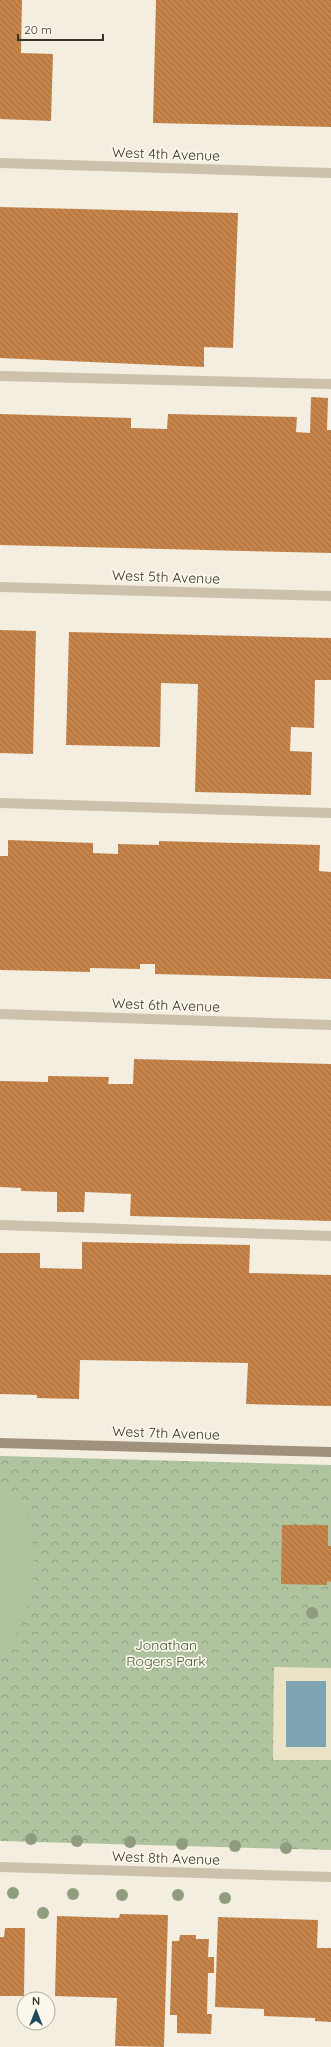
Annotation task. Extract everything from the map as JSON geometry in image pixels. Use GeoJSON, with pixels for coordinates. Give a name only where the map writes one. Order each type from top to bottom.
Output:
{"type":"FeatureCollection","features":[{"type":"Feature","properties":{"kind":"street","name":"West 4th Avenue"},"geometry":{"type":"LineString","coordinates":[[0,163],[331,173]]}},
{"type":"Feature","properties":{"kind":"street"},"geometry":{"type":"LineString","coordinates":[[0,376],[331,384]]}},
{"type":"Feature","properties":{"kind":"street","name":"West 5th Avenue"},"geometry":{"type":"LineString","coordinates":[[0,587],[331,596]]}},
{"type":"Feature","properties":{"kind":"street"},"geometry":{"type":"LineString","coordinates":[[0,803],[331,813]]}},
{"type":"Feature","properties":{"kind":"street","name":"West 6th Avenue"},"geometry":{"type":"LineString","coordinates":[[0,1014],[331,1025]]}},
{"type":"Feature","properties":{"kind":"street"},"geometry":{"type":"LineString","coordinates":[[0,1225],[331,1236]]}},
{"type":"Feature","properties":{"kind":"street","name":"West 7th Avenue"},"geometry":{"type":"LineString","coordinates":[[0,1443],[331,1452]]}},
{"type":"Feature","properties":{"kind":"street","name":"West 8th Avenue"},"geometry":{"type":"LineString","coordinates":[[0,1867],[331,1877]]}},
{"type":"Feature","properties":{"kind":"green space","name":"Jonathan Rogers Park"},"geometry":{"type":"Polygon","coordinates":[[[0,1456],[331,1465],[331,1850],[0,1841],[0,1456]]]}},
{"type":"Feature","properties":{"kind":"green space"},"geometry":{"type":"Polygon","coordinates":[[[0,1492],[20,1493],[32,1536],[34,1557],[33,1579],[23,1620],[13,1640],[0,1659],[0,1492]]]}},
{"type":"Feature","properties":{"kind":"shaded area"},"geometry":{"type":"Polygon","coordinates":[[[274,1667],[331,1668],[331,1760],[273,1760],[274,1667]]]}},
{"type":"Feature","properties":{"kind":"water"},"geometry":{"type":"Polygon","coordinates":[[[286,1681],[326,1681],[326,1747],[286,1747],[286,1681]]]}},
{"type":"Feature","properties":{"kind":"building"},"geometry":{"type":"Polygon","coordinates":[[[0,0],[22,0],[21,53],[53,54],[51,121],[0,119],[0,0]]]}},
{"type":"Feature","properties":{"kind":"building"},"geometry":{"type":"Polygon","coordinates":[[[156,0],[331,0],[331,127],[153,123],[156,0]]]}},
{"type":"Feature","properties":{"kind":"building"},"geometry":{"type":"Polygon","coordinates":[[[0,207],[238,213],[233,348],[204,347],[204,367],[0,358],[0,207]]]}},
{"type":"Feature","properties":{"kind":"building"},"geometry":{"type":"Polygon","coordinates":[[[311,397],[328,398],[327,430],[331,430],[331,553],[0,545],[0,414],[131,418],[131,428],[167,429],[168,414],[297,417],[296,432],[310,433],[311,397]]]}},
{"type":"Feature","properties":{"kind":"building"},"geometry":{"type":"Polygon","coordinates":[[[0,630],[36,631],[33,754],[0,753],[0,630]]]}},
{"type":"Feature","properties":{"kind":"building"},"geometry":{"type":"Polygon","coordinates":[[[69,632],[331,638],[331,680],[315,680],[314,728],[291,727],[290,751],[312,752],[311,795],[195,792],[198,684],[161,683],[160,747],[66,745],[69,632]]]}},
{"type":"Feature","properties":{"kind":"building"},"geometry":{"type":"Polygon","coordinates":[[[8,840],[93,843],[93,853],[118,854],[118,844],[159,845],[159,841],[320,845],[319,871],[331,872],[331,979],[155,974],[155,964],[140,964],[140,969],[90,968],[90,972],[0,970],[0,856],[8,856],[8,840]]]}},
{"type":"Feature","properties":{"kind":"building"},"geometry":{"type":"Polygon","coordinates":[[[134,1059],[331,1064],[331,1221],[130,1216],[131,1194],[85,1192],[84,1212],[57,1212],[57,1192],[21,1191],[21,1188],[0,1187],[0,1081],[48,1082],[48,1076],[109,1077],[108,1084],[133,1084],[134,1059]]]}},
{"type":"Feature","properties":{"kind":"building"},"geometry":{"type":"Polygon","coordinates":[[[82,1242],[250,1245],[249,1273],[331,1275],[331,1406],[246,1404],[248,1363],[80,1360],[79,1399],[37,1398],[37,1395],[0,1394],[0,1253],[40,1253],[40,1268],[82,1269],[82,1242]]]}},
{"type":"Feature","properties":{"kind":"building"},"geometry":{"type":"Polygon","coordinates":[[[282,1525],[328,1525],[328,1546],[331,1546],[331,1582],[327,1581],[327,1585],[281,1584],[282,1525]]]}},
{"type":"Feature","properties":{"kind":"building"},"geometry":{"type":"Polygon","coordinates":[[[120,1914],[168,1915],[164,2047],[115,2046],[117,1998],[56,1996],[57,1916],[119,1918],[120,1914]]]}},
{"type":"Feature","properties":{"kind":"building"},"geometry":{"type":"Polygon","coordinates":[[[218,1917],[318,1920],[317,1948],[331,1948],[331,2022],[315,2021],[315,2018],[264,2016],[264,2009],[215,2007],[218,1917]]]}},
{"type":"Feature","properties":{"kind":"building"},"geometry":{"type":"Polygon","coordinates":[[[5,1928],[25,1928],[24,1991],[16,1991],[16,1996],[0,1996],[0,1937],[4,1937],[5,1928]]]}},
{"type":"Feature","properties":{"kind":"building"},"geometry":{"type":"Polygon","coordinates":[[[180,1935],[196,1935],[196,1939],[209,1939],[208,1957],[214,1957],[214,1973],[208,1973],[207,2014],[212,2014],[211,2034],[177,2033],[177,2015],[170,2015],[172,1941],[179,1941],[180,1935]]]}}]}
